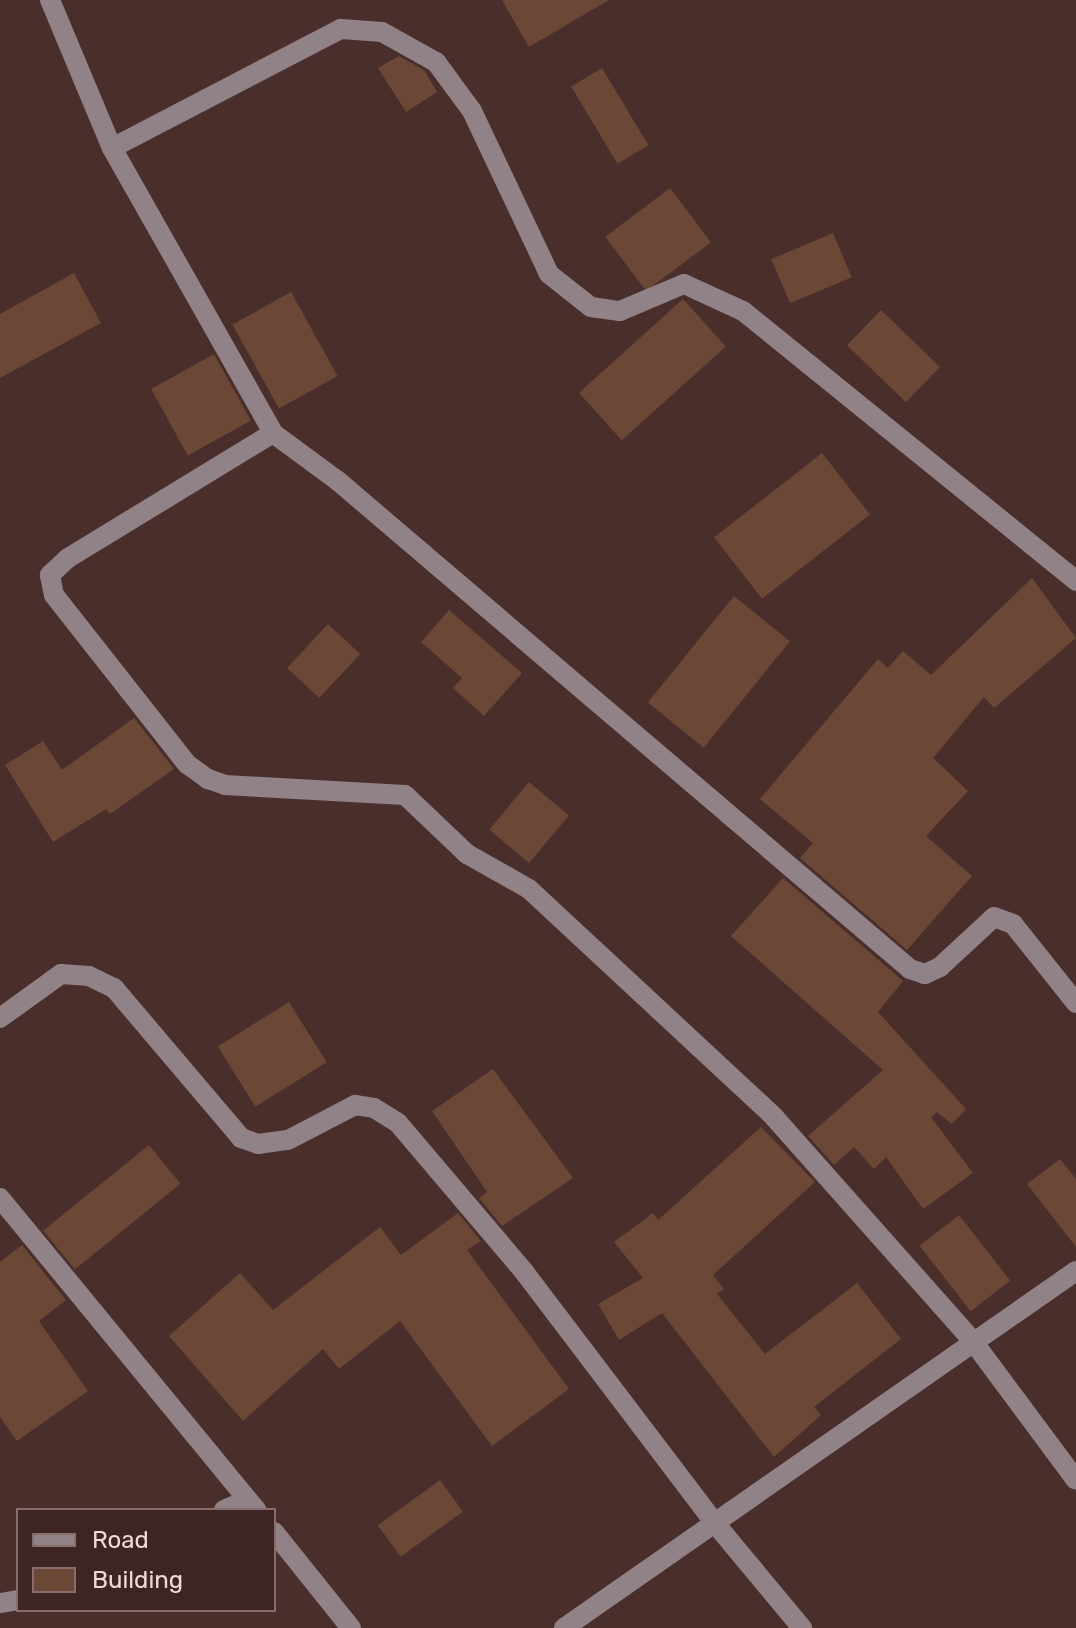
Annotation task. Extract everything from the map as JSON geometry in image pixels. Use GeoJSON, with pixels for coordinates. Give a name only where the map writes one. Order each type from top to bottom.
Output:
{"type":"FeatureCollection","features":[{"type":"Feature","properties":{"kind":"street"},"geometry":{"type":"LineString","coordinates":[[50,0],[112,148],[273,433],[338,481],[910,969],[925,974],[940,967],[994,917],[1013,924],[1076,1003]]}},
{"type":"Feature","properties":{"kind":"street"},"geometry":{"type":"LineString","coordinates":[[112,148],[341,29],[382,32],[436,62],[472,111],[549,274],[591,307],[620,311],[684,284],[743,311],[1076,581]]}},
{"type":"Feature","properties":{"kind":"street"},"geometry":{"type":"LineString","coordinates":[[273,433],[68,558],[50,575],[54,595],[187,764],[208,779],[225,785],[405,795],[467,854],[529,889],[774,1117],[972,1340],[1076,1480]]}},
{"type":"Feature","properties":{"kind":"street"},"geometry":{"type":"LineString","coordinates":[[0,1018],[61,974],[89,976],[114,988],[241,1138],[258,1144],[288,1140],[355,1105],[374,1108],[398,1123],[525,1273],[714,1522],[802,1628]]}},
{"type":"Feature","properties":{"kind":"street"},"geometry":{"type":"LineString","coordinates":[[0,1198],[252,1505]]}},
{"type":"Feature","properties":{"kind":"street"},"geometry":{"type":"LineString","coordinates":[[564,1628],[972,1340],[1076,1271]]}},
{"type":"Feature","properties":{"kind":"street"},"geometry":{"type":"LineString","coordinates":[[276,1534],[351,1628]]}},
{"type":"Feature","properties":{"kind":"building"},"geometry":{"type":"Polygon","coordinates":[[[502,0],[609,0],[529,47],[502,0]]]}},
{"type":"Feature","properties":{"kind":"building"},"geometry":{"type":"Polygon","coordinates":[[[399,56],[424,70],[437,92],[406,112],[378,68],[399,56]]]}},
{"type":"Feature","properties":{"kind":"building"},"geometry":{"type":"Polygon","coordinates":[[[602,68],[648,145],[617,164],[571,87],[602,68]]]}},
{"type":"Feature","properties":{"kind":"building"},"geometry":{"type":"Polygon","coordinates":[[[670,188],[711,242],[646,291],[605,237],[670,188]]]}},
{"type":"Feature","properties":{"kind":"building"},"geometry":{"type":"Polygon","coordinates":[[[833,233],[852,277],[790,303],[771,259],[833,233]]]}},
{"type":"Feature","properties":{"kind":"building"},"geometry":{"type":"Polygon","coordinates":[[[74,273],[101,323],[0,378],[0,314],[74,273]]]}},
{"type":"Feature","properties":{"kind":"building"},"geometry":{"type":"Polygon","coordinates":[[[291,292],[338,376],[279,408],[232,324],[291,292]]]}},
{"type":"Feature","properties":{"kind":"building"},"geometry":{"type":"Polygon","coordinates":[[[683,299],[726,347],[622,440],[579,393],[683,299]]]}},
{"type":"Feature","properties":{"kind":"building"},"geometry":{"type":"Polygon","coordinates":[[[881,310],[940,367],[906,402],[847,345],[881,310]]]}},
{"type":"Feature","properties":{"kind":"building"},"geometry":{"type":"Polygon","coordinates":[[[214,354],[251,420],[188,455],[151,389],[214,354]]]}},
{"type":"Feature","properties":{"kind":"building"},"geometry":{"type":"Polygon","coordinates":[[[822,453],[870,514],[762,599],[714,537],[822,453]]]}},
{"type":"Feature","properties":{"kind":"building"},"geometry":{"type":"Polygon","coordinates":[[[1032,578],[1076,638],[994,708],[984,697],[933,758],[968,791],[926,836],[972,876],[907,950],[800,858],[813,843],[760,799],[878,659],[888,668],[903,651],[931,675],[1032,578]]]}},
{"type":"Feature","properties":{"kind":"building"},"geometry":{"type":"Polygon","coordinates":[[[734,596],[790,641],[704,748],[648,702],[734,596]]]}},
{"type":"Feature","properties":{"kind":"building"},"geometry":{"type":"Polygon","coordinates":[[[449,610],[522,673],[484,716],[453,688],[462,678],[421,642],[449,610]]]}},
{"type":"Feature","properties":{"kind":"building"},"geometry":{"type":"Polygon","coordinates":[[[328,624],[360,654],[319,698],[287,668],[328,624]]]}},
{"type":"Feature","properties":{"kind":"building"},"geometry":{"type":"Polygon","coordinates":[[[134,718],[174,769],[110,814],[106,809],[53,842],[5,765],[43,741],[62,770],[134,718]]]}},
{"type":"Feature","properties":{"kind":"building"},"geometry":{"type":"Polygon","coordinates":[[[529,782],[569,815],[529,863],[489,829],[529,782]]]}},
{"type":"Feature","properties":{"kind":"building"},"geometry":{"type":"Polygon","coordinates":[[[783,878],[903,981],[878,1012],[966,1109],[952,1124],[937,1112],[931,1117],[973,1173],[923,1209],[886,1157],[874,1169],[854,1147],[834,1165],[808,1136],[883,1070],[731,936],[783,878]]]}},
{"type":"Feature","properties":{"kind":"building"},"geometry":{"type":"Polygon","coordinates":[[[289,1002],[327,1062],[255,1107],[218,1047],[289,1002]]]}},
{"type":"Feature","properties":{"kind":"building"},"geometry":{"type":"Polygon","coordinates":[[[493,1069],[573,1178],[502,1226],[479,1198],[487,1192],[432,1111],[493,1069]]]}},
{"type":"Feature","properties":{"kind":"building"},"geometry":{"type":"Polygon","coordinates":[[[761,1127],[815,1182],[713,1275],[724,1289],[717,1294],[765,1354],[857,1283],[901,1339],[814,1407],[821,1415],[774,1457],[662,1313],[619,1340],[598,1304],[643,1278],[614,1242],[653,1213],[658,1220],[761,1127]]]}},
{"type":"Feature","properties":{"kind":"building"},"geometry":{"type":"Polygon","coordinates":[[[149,1145],[180,1184],[75,1269],[43,1231],[149,1145]]]}},
{"type":"Feature","properties":{"kind":"building"},"geometry":{"type":"Polygon","coordinates":[[[1060,1159],[1076,1179],[1076,1247],[1027,1184],[1060,1159]]]}},
{"type":"Feature","properties":{"kind":"building"},"geometry":{"type":"Polygon","coordinates":[[[458,1213],[481,1241],[467,1250],[569,1389],[492,1446],[400,1321],[339,1369],[323,1349],[243,1421],[169,1336],[240,1273],[273,1310],[380,1227],[401,1255],[458,1213]]]}},
{"type":"Feature","properties":{"kind":"building"},"geometry":{"type":"Polygon","coordinates":[[[959,1215],[1010,1280],[971,1311],[920,1246],[959,1215]]]}},
{"type":"Feature","properties":{"kind":"building"},"geometry":{"type":"Polygon","coordinates":[[[22,1245],[66,1300],[39,1321],[88,1391],[17,1441],[0,1417],[0,1262],[22,1245]]]}},
{"type":"Feature","properties":{"kind":"building"},"geometry":{"type":"Polygon","coordinates":[[[440,1480],[463,1512],[401,1557],[378,1525],[440,1480]]]}}]}
